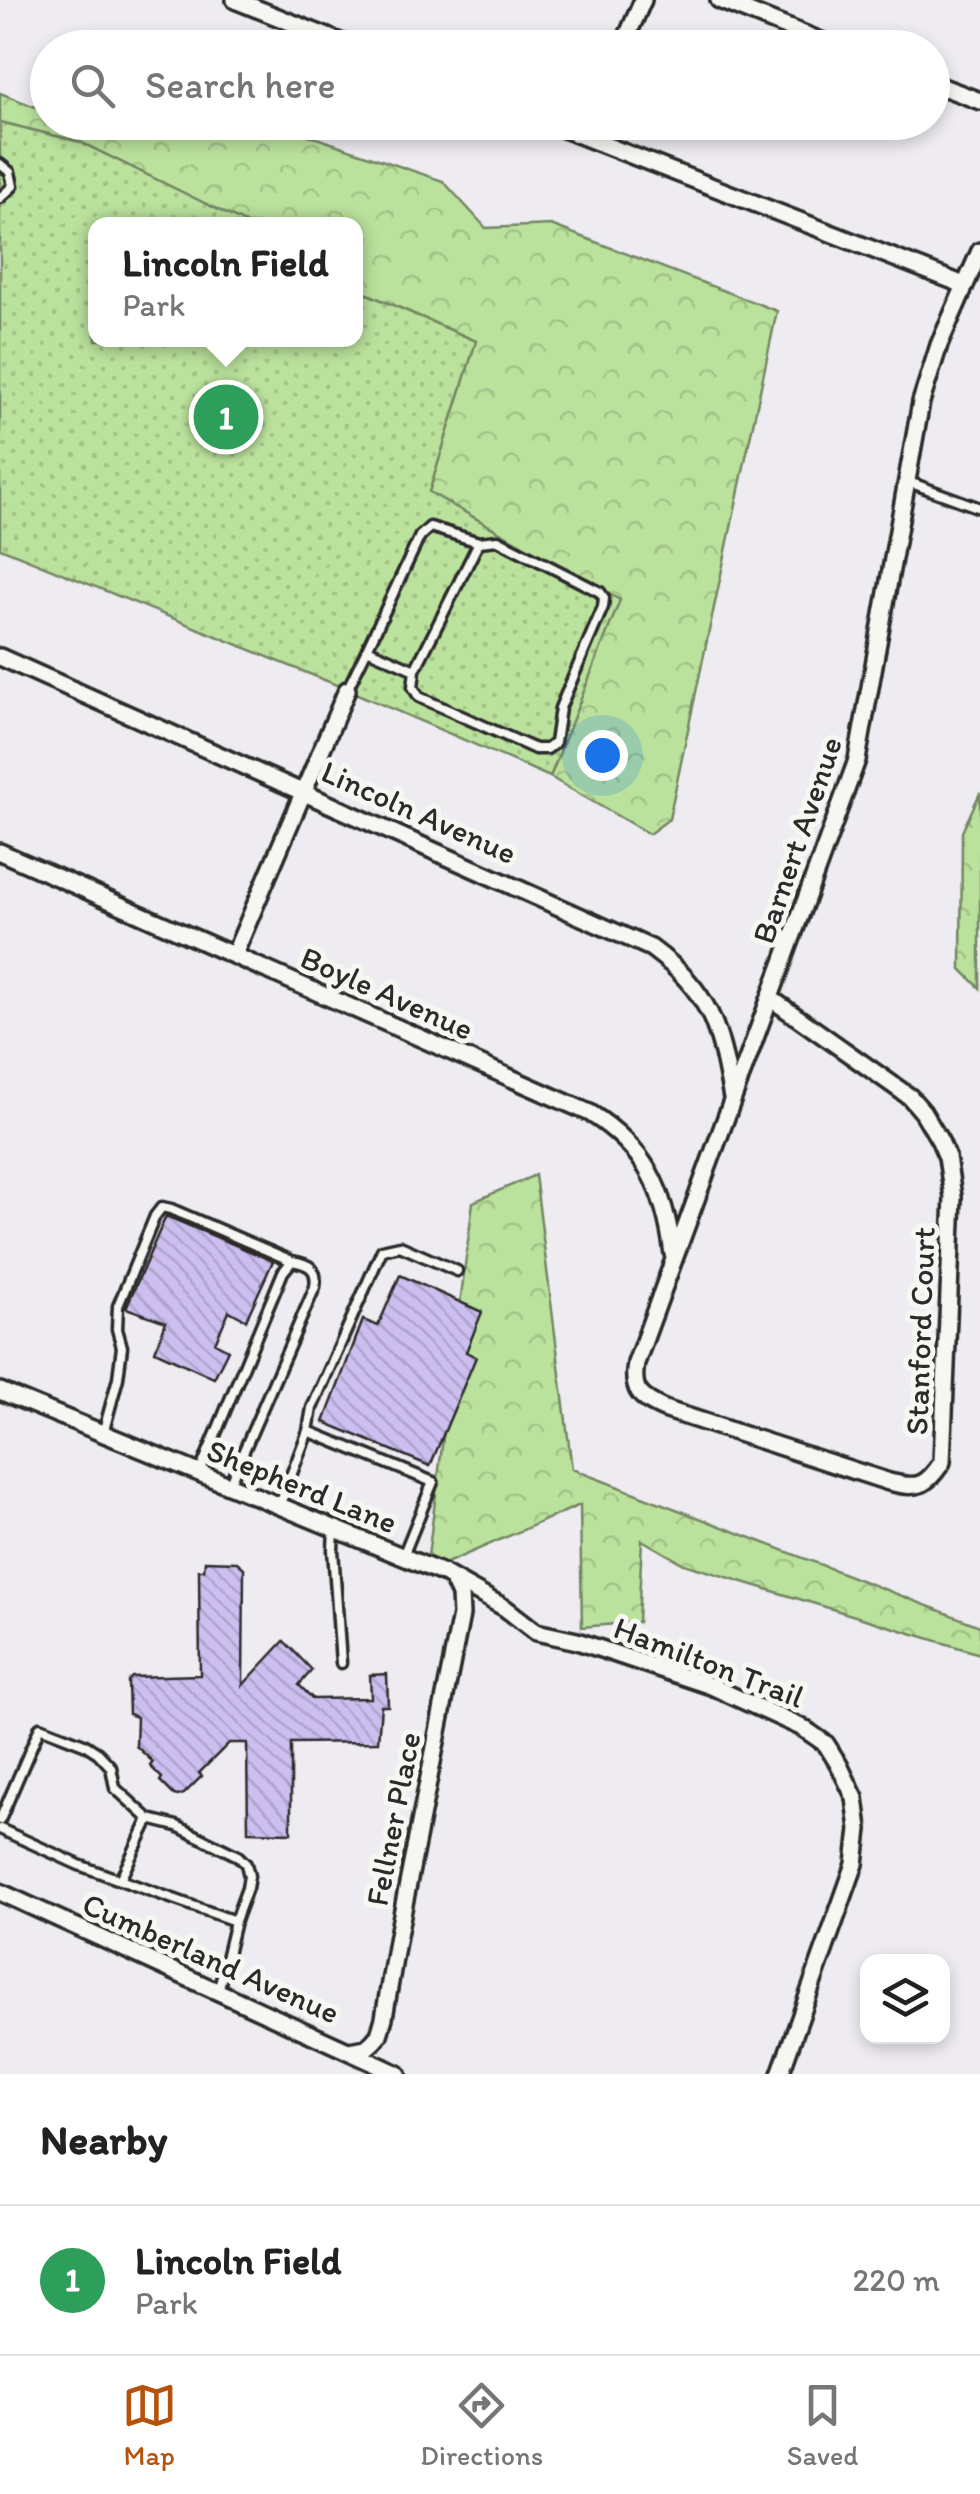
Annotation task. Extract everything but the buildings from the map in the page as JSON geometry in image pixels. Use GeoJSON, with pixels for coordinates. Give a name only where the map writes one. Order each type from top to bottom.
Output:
{"type":"FeatureCollection","features":[{"type":"Feature","properties":{"kind":"street"},"geometry":{"type":"LineString","coordinates":[[234,0],[310,30]]}},
{"type":"Feature","properties":{"kind":"street"},"geometry":{"type":"LineString","coordinates":[[630,30],[643,0]]}},
{"type":"Feature","properties":{"kind":"street"},"geometry":{"type":"LineString","coordinates":[[719,0],[793,30]]}},
{"type":"Feature","properties":{"kind":"street"},"geometry":{"type":"LineString","coordinates":[[950,90],[980,101]]}},
{"type":"Feature","properties":{"kind":"street"},"geometry":{"type":"LineString","coordinates":[[610,140],[964,285]]}},
{"type":"Feature","properties":{"kind":"street","name":"Barnert Avenue"},"geometry":{"type":"LineString","coordinates":[[676,1412],[647,1401],[637,1390],[636,1363],[857,760],[921,402],[939,345],[980,251]]}},
{"type":"Feature","properties":{"kind":"street","name":"Lincoln Avenue"},"geometry":{"type":"LineString","coordinates":[[0,656],[651,948],[684,974],[708,1007],[723,1047],[732,1099]]}},
{"type":"Feature","properties":{"kind":"street"},"geometry":{"type":"LineString","coordinates":[[234,956],[347,690]]}},
{"type":"Feature","properties":{"kind":"street","name":"Boyle Avenue"},"geometry":{"type":"LineString","coordinates":[[0,852],[590,1113],[636,1150],[656,1182],[670,1228],[674,1259]]}},
{"type":"Feature","properties":{"kind":"street","name":"Stanford Court"},"geometry":{"type":"LineString","coordinates":[[676,1412],[902,1485],[924,1484],[942,1462],[953,1197],[947,1157],[932,1127],[910,1098],[770,998]]}},
{"type":"Feature","properties":{"kind":"street","name":"Shepherd Lane"},"geometry":{"type":"LineString","coordinates":[[0,1391],[402,1557],[505,1608],[536,1632],[577,1641]]}},
{"type":"Feature","properties":{"kind":"street","name":"Fellner Place"},"geometry":{"type":"LineString","coordinates":[[349,2051],[374,2042],[384,2018],[461,1615],[460,1595],[453,1580]]}},
{"type":"Feature","properties":{"kind":"street","name":"Hamilton Trail"},"geometry":{"type":"LineString","coordinates":[[577,1641],[711,1686],[803,1728],[826,1744],[850,1789],[860,1829],[855,1864],[780,2074]]}},
{"type":"Feature","properties":{"kind":"street","name":"Cumberland Avenue"},"geometry":{"type":"LineString","coordinates":[[0,1892],[398,2074]]}},
{"type":"Feature","properties":{"kind":"lane"},"geometry":{"type":"LineString","coordinates":[[0,164],[10,172],[13,186],[0,198]]}},
{"type":"Feature","properties":{"kind":"lane"},"geometry":{"type":"LineString","coordinates":[[906,481],[980,508]]}},
{"type":"Feature","properties":{"kind":"lane"},"geometry":{"type":"LineString","coordinates":[[347,690],[420,536],[430,528],[479,542],[498,540],[600,592],[604,598],[560,708],[555,743],[547,749],[535,749],[418,697],[413,687],[415,670],[479,542]]}},
{"type":"Feature","properties":{"kind":"lane"},"geometry":{"type":"LineString","coordinates":[[368,649],[415,670]]}},
{"type":"Feature","properties":{"kind":"lane"},"geometry":{"type":"LineString","coordinates":[[102,1434],[122,1348],[117,1329],[118,1306],[155,1216],[162,1207],[172,1209],[314,1271],[317,1276],[229,1487]]}},
{"type":"Feature","properties":{"kind":"lane"},"geometry":{"type":"LineString","coordinates":[[278,1508],[308,1431],[312,1408],[382,1250],[400,1246],[457,1271]]}},
{"type":"Feature","properties":{"kind":"lane"},"geometry":{"type":"LineString","coordinates":[[199,1474],[283,1272],[292,1261]]}},
{"type":"Feature","properties":{"kind":"lane"},"geometry":{"type":"LineString","coordinates":[[308,1431],[432,1482],[402,1557]]}},
{"type":"Feature","properties":{"kind":"lane"},"geometry":{"type":"LineString","coordinates":[[334,1528],[341,1663]]}},
{"type":"Feature","properties":{"kind":"lane"},"geometry":{"type":"LineString","coordinates":[[0,1820],[40,1726],[98,1753],[110,1767],[115,1788],[148,1819],[177,1826],[238,1856],[246,1864],[248,1888],[235,1920],[218,1992]]}},
{"type":"Feature","properties":{"kind":"lane"},"geometry":{"type":"LineString","coordinates":[[120,1880],[148,1819]]}},
{"type":"Feature","properties":{"kind":"lane"},"geometry":{"type":"LineString","coordinates":[[0,1829],[78,1864],[235,1920]]}},
{"type":"Feature","properties":{"kind":"green space"},"geometry":{"type":"Polygon","coordinates":[[[0,93],[30,105],[30,130],[0,122],[0,93]]]}},
{"type":"Feature","properties":{"kind":"green space"},"geometry":{"type":"Polygon","coordinates":[[[0,122],[30,130],[30,140],[80,142],[233,217],[88,217],[88,347],[363,347],[363,292],[476,341],[429,492],[620,600],[550,777],[0,548],[0,122]]]}},
{"type":"Feature","properties":{"kind":"green space"},"geometry":{"type":"Polygon","coordinates":[[[72,140],[323,140],[443,181],[486,228],[551,225],[777,311],[669,819],[649,834],[550,777],[619,600],[429,492],[476,341],[363,292],[363,217],[233,217],[72,140]]]}},
{"type":"Feature","properties":{"kind":"green space"},"geometry":{"type":"Polygon","coordinates":[[[980,793],[980,988],[961,969],[962,832],[980,793]]]}},
{"type":"Feature","properties":{"kind":"green space"},"geometry":{"type":"Polygon","coordinates":[[[535,1175],[572,1469],[980,1626],[980,1654],[684,1564],[642,1540],[638,1622],[582,1627],[580,1505],[426,1572],[473,1202],[535,1175]]]}},
{"type":"Feature","properties":{"kind":"place","name":"Lincoln Field"},"geometry":{"type":"Point","coordinates":[226,417]}}]}
